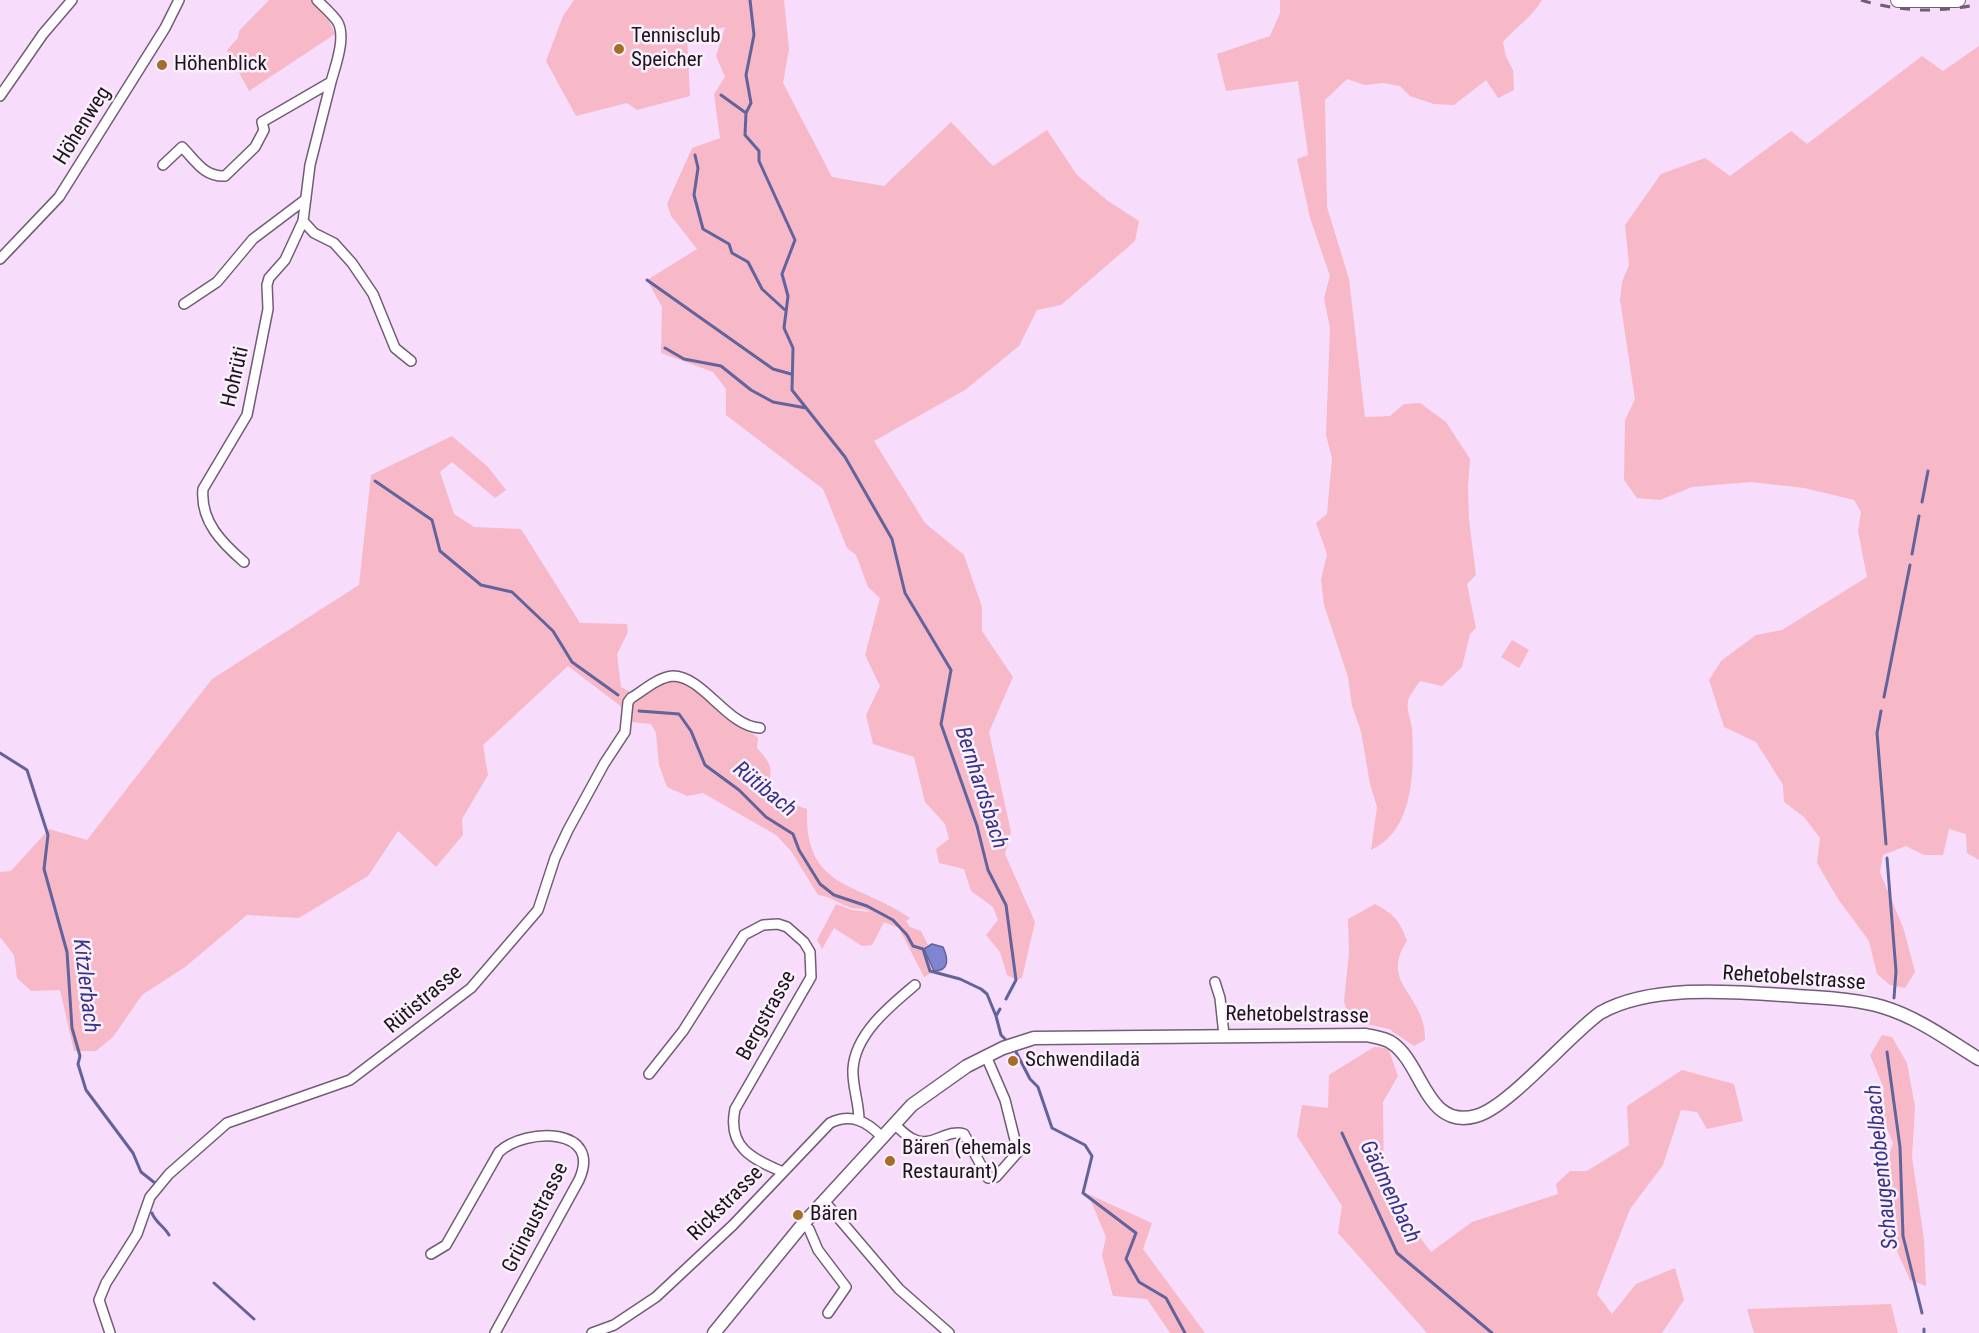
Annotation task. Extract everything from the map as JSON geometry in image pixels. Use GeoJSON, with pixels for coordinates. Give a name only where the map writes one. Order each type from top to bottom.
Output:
{"type":"FeatureCollection","features":[{"type":"Feature","properties":{"kind":"main road"},"geometry":{"type":"LineString","coordinates":[[1898,0],[1958,0]]}},
{"type":"Feature","properties":{"kind":"street"},"geometry":{"type":"LineString","coordinates":[[0,96],[43,34],[72,0]]}},
{"type":"Feature","properties":{"kind":"street","name":"Höhenweg"},"geometry":{"type":"LineString","coordinates":[[0,259],[59,197],[165,28],[179,0]]}},
{"type":"Feature","properties":{"kind":"street","name":"Hohrüti"},"geometry":{"type":"LineString","coordinates":[[244,562],[223,544],[212,527],[202,501],[203,489],[247,415],[266,321],[269,278],[285,260],[303,221],[310,165],[338,55],[340,32],[339,23],[317,0]]}},
{"type":"Feature","properties":{"kind":"street"},"geometry":{"type":"LineString","coordinates":[[163,165],[182,147],[206,173],[214,177],[225,176],[255,147],[264,130],[262,122],[331,82]]}},
{"type":"Feature","properties":{"kind":"street"},"geometry":{"type":"LineString","coordinates":[[184,304],[217,282],[253,238],[306,199]]}},
{"type":"Feature","properties":{"kind":"street"},"geometry":{"type":"LineString","coordinates":[[303,221],[314,233],[334,243],[352,263],[373,294],[395,348],[411,362]]}},
{"type":"Feature","properties":{"kind":"street","name":"Rütistrasse"},"geometry":{"type":"LineString","coordinates":[[110,1333],[99,1300],[106,1283],[137,1234],[150,1197],[169,1174],[227,1123],[337,1086],[362,1073],[464,994],[538,910],[555,858],[568,830],[604,764],[625,732],[627,709],[631,698],[659,680],[672,676],[683,679],[745,725],[760,728]]}},
{"type":"Feature","properties":{"kind":"street","name":"Bergstrasse"},"geometry":{"type":"LineString","coordinates":[[649,1074],[683,1031],[744,935],[753,928],[778,924],[797,934],[810,952],[811,977],[735,1109],[732,1122],[737,1139],[749,1156],[783,1172]]}},
{"type":"Feature","properties":{"kind":"street"},"geometry":{"type":"LineString","coordinates":[[1215,982],[1220,998],[1224,1035]]}},
{"type":"Feature","properties":{"kind":"street"},"geometry":{"type":"LineString","coordinates":[[881,1136],[859,1120],[853,1068],[858,1048],[888,1007],[915,985]]}},
{"type":"Feature","properties":{"kind":"street","name":"Rehetobelstrasse"},"geometry":{"type":"LineString","coordinates":[[714,1333],[803,1224],[894,1124],[935,1088],[986,1056],[1011,1045],[1049,1036],[1348,1034],[1381,1038],[1401,1052],[1428,1098],[1436,1106],[1449,1114],[1467,1118],[1496,1107],[1600,1012],[1610,1006],[1647,996],[1696,993],[1760,994],[1866,1003],[1921,1023],[1979,1059]]}},
{"type":"Feature","properties":{"kind":"street"},"geometry":{"type":"LineString","coordinates":[[894,1124],[914,1141],[923,1142],[958,1132],[964,1134],[988,1178],[996,1177],[1018,1152],[1005,1100],[986,1056]]}},
{"type":"Feature","properties":{"kind":"street","name":"Rickstrasse"},"geometry":{"type":"LineString","coordinates":[[591,1333],[614,1325],[656,1297],[733,1225],[830,1123],[844,1118],[859,1120]]}},
{"type":"Feature","properties":{"kind":"street","name":"Grünaustrasse"},"geometry":{"type":"LineString","coordinates":[[431,1254],[446,1245],[500,1152],[508,1144],[526,1137],[557,1136],[570,1139],[579,1147],[585,1168],[495,1333]]}},
{"type":"Feature","properties":{"kind":"street"},"geometry":{"type":"LineString","coordinates":[[824,1201],[899,1289],[949,1333]]}},
{"type":"Feature","properties":{"kind":"street"},"geometry":{"type":"LineString","coordinates":[[803,1224],[812,1233],[818,1250],[846,1287],[828,1313]]}},
{"type":"Feature","properties":{"kind":"shaded area"},"geometry":{"type":"Polygon","coordinates":[[[269,0],[311,0],[329,21],[335,34],[249,91],[227,50],[238,38],[239,31],[269,0]]]}},
{"type":"Feature","properties":{"kind":"shaded area"},"geometry":{"type":"Polygon","coordinates":[[[574,0],[784,0],[789,49],[783,83],[832,177],[884,186],[951,122],[993,166],[1047,130],[1077,175],[1108,201],[1139,221],[1135,241],[1061,305],[1037,310],[1019,346],[965,390],[874,441],[925,523],[964,555],[982,607],[982,631],[1013,677],[989,732],[1011,832],[1005,854],[1035,922],[1022,978],[1016,980],[1007,975],[1000,952],[986,935],[998,920],[993,907],[971,891],[964,869],[939,863],[936,849],[949,839],[945,824],[925,802],[914,757],[873,744],[866,715],[880,686],[865,655],[880,598],[868,587],[856,555],[847,548],[823,489],[726,415],[726,389],[713,372],[661,353],[662,307],[647,280],[697,249],[671,216],[667,204],[692,148],[720,138],[714,94],[725,77],[716,56],[725,27],[687,37],[690,96],[637,110],[627,103],[576,116],[546,61],[563,16],[574,0]]]}},
{"type":"Feature","properties":{"kind":"shaded area"},"geometry":{"type":"Polygon","coordinates":[[[1280,0],[1542,0],[1534,12],[1503,42],[1506,57],[1513,70],[1514,90],[1498,98],[1486,80],[1454,105],[1434,104],[1410,96],[1400,86],[1383,83],[1365,85],[1347,79],[1325,100],[1327,207],[1349,279],[1365,417],[1390,416],[1404,404],[1420,403],[1446,422],[1470,459],[1469,520],[1476,575],[1467,584],[1476,628],[1470,634],[1462,667],[1442,686],[1420,681],[1410,696],[1408,707],[1412,729],[1413,762],[1409,797],[1396,828],[1385,841],[1371,850],[1377,807],[1370,784],[1361,731],[1352,706],[1348,677],[1324,605],[1321,580],[1327,554],[1316,523],[1327,514],[1332,458],[1326,435],[1330,328],[1324,298],[1330,276],[1310,218],[1297,159],[1308,155],[1298,81],[1226,91],[1217,54],[1270,36],[1280,13],[1280,0]]]}},
{"type":"Feature","properties":{"kind":"shaded area"},"geometry":{"type":"Polygon","coordinates":[[[1979,46],[1979,860],[1967,853],[1966,834],[1949,829],[1943,855],[1924,855],[1906,846],[1883,855],[1880,872],[1904,930],[1915,972],[1905,988],[1890,985],[1877,974],[1869,941],[1838,899],[1817,863],[1820,838],[1804,817],[1784,802],[1783,785],[1756,742],[1724,727],[1709,680],[1721,661],[1756,635],[1782,630],[1867,577],[1858,531],[1861,512],[1854,500],[1804,488],[1751,482],[1692,487],[1660,500],[1637,498],[1624,480],[1625,420],[1635,399],[1620,300],[1622,282],[1629,265],[1625,225],[1661,174],[1705,158],[1730,176],[1791,131],[1807,144],[1922,56],[1943,71],[1979,46]]]}},
{"type":"Feature","properties":{"kind":"shaded area"},"geometry":{"type":"Polygon","coordinates":[[[452,436],[488,467],[506,490],[495,498],[452,462],[440,472],[454,514],[474,527],[521,529],[580,623],[627,624],[628,632],[617,654],[621,687],[632,693],[623,708],[568,666],[483,745],[488,775],[462,819],[463,835],[436,867],[398,831],[368,876],[299,918],[247,915],[185,967],[142,995],[113,1037],[96,1051],[74,1051],[60,990],[31,991],[17,978],[14,955],[0,937],[0,872],[11,871],[49,829],[87,840],[212,679],[359,585],[371,475],[452,436]]]}},
{"type":"Feature","properties":{"kind":"shaded area"},"geometry":{"type":"Polygon","coordinates":[[[1512,640],[1529,650],[1519,668],[1501,657],[1512,640]]]}},
{"type":"Feature","properties":{"kind":"shaded area"},"geometry":{"type":"Polygon","coordinates":[[[673,679],[690,685],[758,738],[757,748],[764,756],[771,772],[770,797],[807,809],[808,835],[815,855],[825,870],[838,880],[910,918],[906,921],[910,927],[921,931],[928,945],[924,949],[933,972],[924,977],[899,928],[884,922],[872,945],[862,946],[834,928],[822,949],[817,940],[836,904],[852,910],[870,912],[851,908],[818,895],[791,851],[776,835],[703,793],[687,796],[667,787],[659,765],[656,733],[651,724],[630,722],[630,714],[633,701],[637,697],[673,679]]]}},
{"type":"Feature","properties":{"kind":"shaded area"},"geometry":{"type":"Polygon","coordinates":[[[1375,904],[1396,919],[1407,941],[1400,956],[1398,968],[1400,979],[1419,1012],[1424,1025],[1425,1040],[1414,1046],[1389,1029],[1358,1022],[1347,1011],[1344,1002],[1349,952],[1348,919],[1375,904]]]}},
{"type":"Feature","properties":{"kind":"shaded area"},"geometry":{"type":"Polygon","coordinates":[[[1882,1035],[1892,1037],[1907,1063],[1915,1107],[1912,1157],[1924,1240],[1926,1286],[1910,1280],[1891,1238],[1883,1174],[1893,1143],[1878,1107],[1884,1089],[1870,1055],[1882,1035]]]}},
{"type":"Feature","properties":{"kind":"shaded area"},"geometry":{"type":"Polygon","coordinates":[[[1374,1047],[1388,1048],[1398,1076],[1383,1102],[1384,1189],[1431,1252],[1472,1222],[1558,1194],[1556,1184],[1570,1171],[1587,1171],[1629,1145],[1627,1106],[1682,1070],[1734,1084],[1743,1121],[1707,1129],[1697,1112],[1681,1110],[1663,1165],[1630,1209],[1597,1294],[1612,1314],[1636,1284],[1675,1268],[1684,1300],[1662,1333],[1427,1333],[1338,1233],[1342,1206],[1297,1136],[1302,1105],[1328,1108],[1329,1075],[1374,1047]]]}},
{"type":"Feature","properties":{"kind":"shaded area"},"geometry":{"type":"Polygon","coordinates":[[[1088,1194],[1152,1223],[1143,1249],[1205,1333],[1170,1333],[1147,1299],[1113,1296],[1102,1255],[1106,1237],[1088,1194]]]}},
{"type":"Feature","properties":{"kind":"shaded area"},"geometry":{"type":"Polygon","coordinates":[[[1891,1304],[1898,1333],[1754,1333],[1747,1309],[1891,1304]]]}},
{"type":"Feature","properties":{"kind":"water"},"geometry":{"type":"Polygon","coordinates":[[[932,944],[943,947],[946,963],[943,969],[934,971],[924,949],[932,944]]]}},
{"type":"Feature","properties":{"kind":"waterway","name":"Bernhardsbach"},"geometry":{"type":"LineString","coordinates":[[750,0],[754,35],[746,75],[751,103],[746,113],[745,135],[759,151],[759,161],[795,240],[782,274],[788,296],[784,328],[793,348],[792,390],[845,457],[892,539],[905,593],[951,670],[941,724],[977,826],[988,870],[1006,905],[1016,980],[1006,999]]}},
{"type":"Feature","properties":{"kind":"waterway"},"geometry":{"type":"LineString","coordinates":[[721,95],[746,113]]}},
{"type":"Feature","properties":{"kind":"waterway"},"geometry":{"type":"LineString","coordinates":[[695,155],[698,168],[694,195],[703,229],[729,244],[732,253],[748,262],[762,289],[785,310]]}},
{"type":"Feature","properties":{"kind":"waterway"},"geometry":{"type":"LineString","coordinates":[[647,280],[773,369],[791,374]]}},
{"type":"Feature","properties":{"kind":"waterway"},"geometry":{"type":"LineString","coordinates":[[665,348],[684,359],[721,366],[751,390],[773,402],[806,408]]}},
{"type":"Feature","properties":{"kind":"waterway","name":"Schaugentobelbach"},"geometry":{"type":"LineString","coordinates":[[1922,502],[1928,471]]}},
{"type":"Feature","properties":{"kind":"waterway","name":"Rütibach"},"geometry":{"type":"LineString","coordinates":[[375,481],[432,520],[440,551],[481,585],[512,592],[553,631],[572,662],[618,695]]}},
{"type":"Feature","properties":{"kind":"waterway","name":"Schaugentobelbach"},"geometry":{"type":"LineString","coordinates":[[1912,554],[1919,516]]}},
{"type":"Feature","properties":{"kind":"waterway","name":"Schaugentobelbach"},"geometry":{"type":"LineString","coordinates":[[1884,697],[1910,565]]}},
{"type":"Feature","properties":{"kind":"waterway","name":"Rütibach"},"geometry":{"type":"LineString","coordinates":[[639,711],[679,714],[691,731],[705,765],[739,790],[766,817],[793,834],[799,850],[820,884],[834,895],[867,906],[893,920],[907,935],[913,946],[923,949],[930,971],[960,979],[981,989],[987,994],[996,1016]]}},
{"type":"Feature","properties":{"kind":"waterway","name":"Schaugentobelbach"},"geometry":{"type":"LineString","coordinates":[[1881,711],[1877,733],[1886,844]]}},
{"type":"Feature","properties":{"kind":"waterway","name":"Kitzlerbach"},"geometry":{"type":"LineString","coordinates":[[0,753],[27,770],[48,835],[44,869],[67,952],[72,1028],[80,1056],[78,1064],[86,1090],[133,1153],[141,1172],[155,1183]]}},
{"type":"Feature","properties":{"kind":"waterway","name":"Schaugentobelbach"},"geometry":{"type":"LineString","coordinates":[[1887,858],[1896,971],[1894,998]]}},
{"type":"Feature","properties":{"kind":"waterway","name":"Bernhardsbach"},"geometry":{"type":"LineString","coordinates":[[1000,1009],[996,1016],[1001,1035],[1009,1043]]}},
{"type":"Feature","properties":{"kind":"waterway","name":"Bernhardsbach"},"geometry":{"type":"LineString","coordinates":[[1014,1048],[1030,1079],[1038,1087],[1052,1128],[1085,1145],[1092,1156],[1083,1193],[1136,1233],[1126,1259],[1139,1282],[1166,1298],[1185,1333]]}},
{"type":"Feature","properties":{"kind":"waterway","name":"Schaugentobelbach"},"geometry":{"type":"LineString","coordinates":[[1887,1052],[1900,1147],[1903,1236],[1922,1313]]}},
{"type":"Feature","properties":{"kind":"waterway","name":"Gädmenbach"},"geometry":{"type":"LineString","coordinates":[[1342,1133],[1397,1253],[1492,1333]]}},
{"type":"Feature","properties":{"kind":"waterway","name":"Kitzlerbach"},"geometry":{"type":"LineString","coordinates":[[152,1213],[169,1235]]}},
{"type":"Feature","properties":{"kind":"waterway","name":"Kitzlerbach"},"geometry":{"type":"LineString","coordinates":[[214,1283],[254,1319]]}},
{"type":"Feature","properties":{"kind":"railway"},"geometry":{"type":"LineString","coordinates":[[1861,0],[1890,7],[1920,10],[1949,9],[1979,4]]}},
{"type":"Feature","properties":{"kind":"place","name":"Tennisclub Speicher"},"geometry":{"type":"Point","coordinates":[619,49]}},
{"type":"Feature","properties":{"kind":"place","name":"Höhenblick"},"geometry":{"type":"Point","coordinates":[162,65]}},
{"type":"Feature","properties":{"kind":"place","name":"Schwendiladä"},"geometry":{"type":"Point","coordinates":[1013,1061]}},
{"type":"Feature","properties":{"kind":"place","name":"Bären (ehemals Restaurant)"},"geometry":{"type":"Point","coordinates":[890,1161]}},
{"type":"Feature","properties":{"kind":"place","name":"Bären"},"geometry":{"type":"Point","coordinates":[798,1215]}}]}
